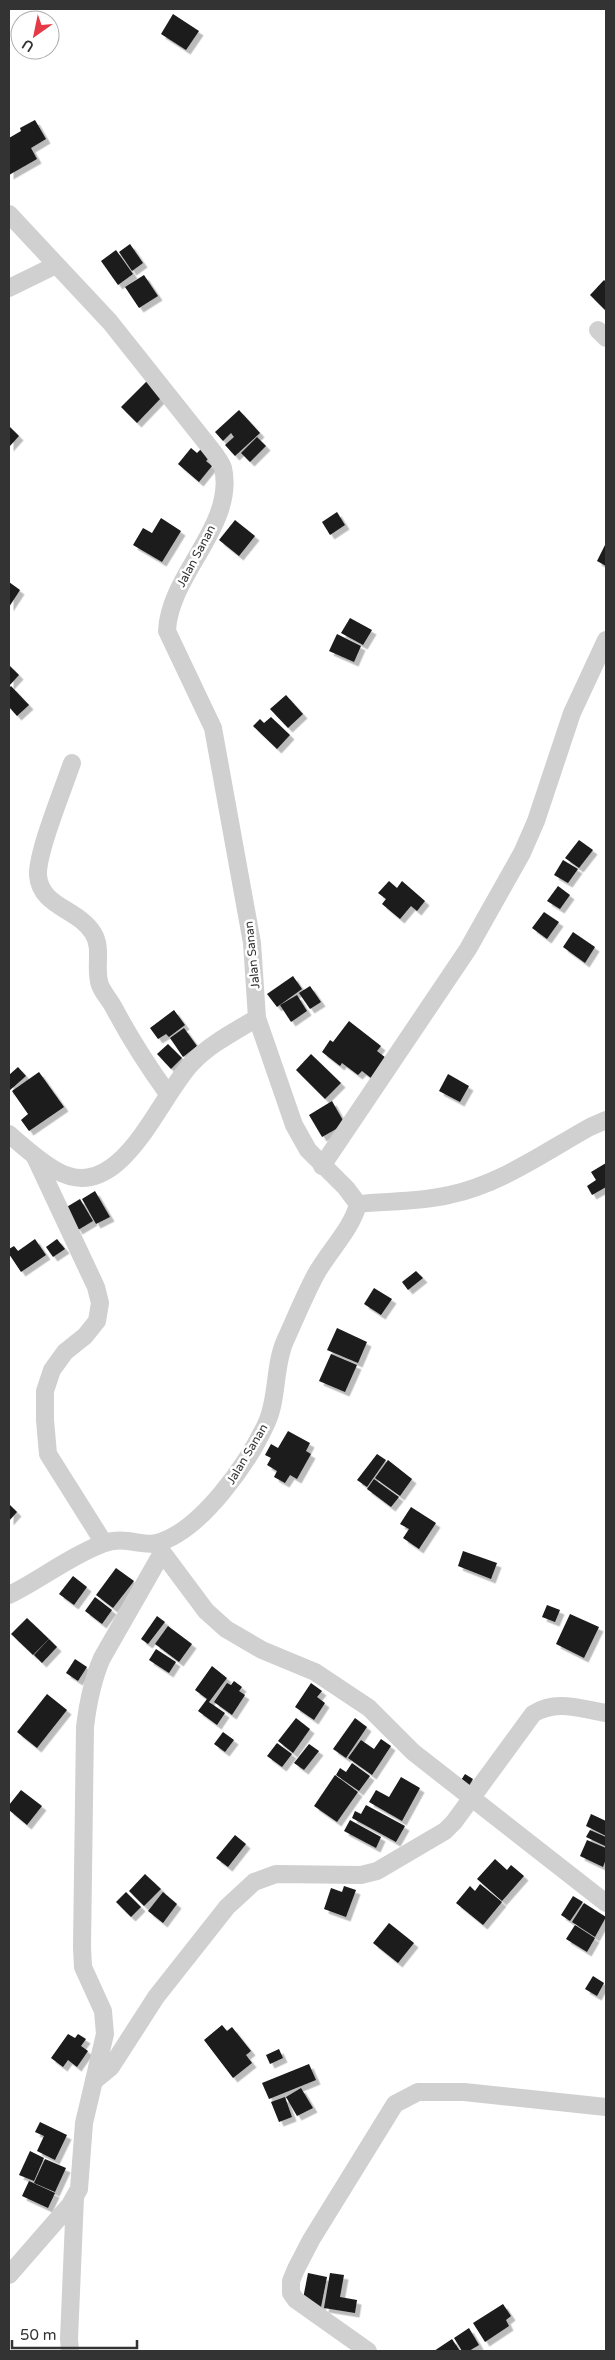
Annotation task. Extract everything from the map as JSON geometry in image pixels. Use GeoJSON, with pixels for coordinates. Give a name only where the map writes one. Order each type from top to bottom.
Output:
{"type":"FeatureCollection","features":[{"type":"Feature","properties":{"kind":"street","name":"Jalan Sanan"},"geometry":{"type":"LineString","coordinates":[[9,214],[110,322],[211,449],[223,467],[224,488],[219,514],[174,598],[167,614],[167,631],[213,728],[252,943],[257,1018],[294,1124],[308,1150],[346,1188],[358,1204],[353,1218],[316,1275],[283,1345],[272,1408],[250,1451],[228,1486],[204,1513],[159,1548]]}},
{"type":"Feature","properties":{"kind":"street"},"geometry":{"type":"LineString","coordinates":[[9,288],[56,265]]}},
{"type":"Feature","properties":{"kind":"street"},"geometry":{"type":"LineString","coordinates":[[322,1166],[468,949],[522,853],[536,821],[572,713],[606,640]]}},
{"type":"Feature","properties":{"kind":"street"},"geometry":{"type":"LineString","coordinates":[[72,763],[43,850],[38,874],[40,885],[50,899],[94,933],[98,943],[100,984],[138,1054],[168,1094]]}},
{"type":"Feature","properties":{"kind":"street"},"geometry":{"type":"LineString","coordinates":[[9,1134],[36,1157],[58,1172],[79,1178],[98,1176],[107,1172],[134,1145],[190,1064],[210,1046],[257,1018]]}},
{"type":"Feature","properties":{"kind":"street"},"geometry":{"type":"LineString","coordinates":[[358,1204],[448,1196],[474,1188],[493,1181],[590,1126],[606,1120]]}},
{"type":"Feature","properties":{"kind":"street"},"geometry":{"type":"LineString","coordinates":[[36,1157],[96,1287],[100,1303],[97,1321],[84,1336],[65,1352],[52,1370],[45,1391],[48,1454],[104,1543]]}},
{"type":"Feature","properties":{"kind":"street"},"geometry":{"type":"LineString","coordinates":[[9,1595],[59,1568],[83,1552],[104,1543],[124,1539],[159,1548],[206,1612],[226,1629],[262,1650],[315,1672],[369,1708],[413,1752],[606,1903]]}},
{"type":"Feature","properties":{"kind":"street"},"geometry":{"type":"LineString","coordinates":[[9,2274],[75,2197],[79,2189],[84,2123],[105,2034],[103,2011],[83,1967],[85,1727],[95,1674],[159,1548]]}},
{"type":"Feature","properties":{"kind":"street"},"geometry":{"type":"LineString","coordinates":[[94,2081],[111,2067],[156,1997],[227,1906],[254,1882],[276,1874],[361,1874],[378,1871],[445,1831],[454,1822],[533,1714],[544,1707],[556,1705],[606,1713]]}},
{"type":"Feature","properties":{"kind":"street"},"geometry":{"type":"LineString","coordinates":[[368,2351],[296,2300],[291,2293],[291,2281],[311,2240],[395,2104],[418,2092],[464,2092],[606,2107]]}},
{"type":"Feature","properties":{"kind":"street"},"geometry":{"type":"LineString","coordinates":[[70,2351],[75,2197]]}},
{"type":"Feature","properties":{"kind":"building"},"geometry":{"type":"Polygon","coordinates":[[[173,14],[199,31],[186,50],[161,34],[173,14]]]}},
{"type":"Feature","properties":{"kind":"building"},"geometry":{"type":"Polygon","coordinates":[[[35,120],[46,139],[31,148],[37,159],[9,175],[9,138],[21,131],[20,128],[35,120]]]}},
{"type":"Feature","properties":{"kind":"building"},"geometry":{"type":"Polygon","coordinates":[[[130,244],[143,263],[132,271],[119,252],[130,244]]]}},
{"type":"Feature","properties":{"kind":"building"},"geometry":{"type":"Polygon","coordinates":[[[116,250],[133,274],[118,285],[101,261],[116,250]]]}},
{"type":"Feature","properties":{"kind":"building"},"geometry":{"type":"Polygon","coordinates":[[[144,275],[158,296],[139,308],[125,287],[144,275]]]}},
{"type":"Feature","properties":{"kind":"building"},"geometry":{"type":"Polygon","coordinates":[[[604,280],[606,282],[606,311],[590,295],[604,280]]]}},
{"type":"Feature","properties":{"kind":"building"},"geometry":{"type":"Polygon","coordinates":[[[147,381],[162,397],[137,423],[121,407],[147,381]]]}},
{"type":"Feature","properties":{"kind":"building"},"geometry":{"type":"Polygon","coordinates":[[[239,410],[260,433],[235,456],[225,445],[234,437],[231,433],[223,441],[215,432],[239,410]]]}},
{"type":"Feature","properties":{"kind":"building"},"geometry":{"type":"Polygon","coordinates":[[[9,426],[19,436],[9,447],[9,426]]]}},
{"type":"Feature","properties":{"kind":"building"},"geometry":{"type":"Polygon","coordinates":[[[257,437],[266,446],[250,462],[241,453],[257,437]]]}},
{"type":"Feature","properties":{"kind":"building"},"geometry":{"type":"Polygon","coordinates":[[[203,447],[212,455],[206,461],[212,466],[199,482],[178,464],[191,448],[197,453],[203,447]]]}},
{"type":"Feature","properties":{"kind":"building"},"geometry":{"type":"Polygon","coordinates":[[[337,512],[345,525],[330,535],[322,522],[337,512]]]}},
{"type":"Feature","properties":{"kind":"building"},"geometry":{"type":"Polygon","coordinates":[[[161,518],[181,531],[162,562],[133,545],[143,528],[152,533],[161,518]]]}},
{"type":"Feature","properties":{"kind":"building"},"geometry":{"type":"Polygon","coordinates":[[[235,520],[255,536],[239,556],[219,540],[235,520]]]}},
{"type":"Feature","properties":{"kind":"building"},"geometry":{"type":"Polygon","coordinates":[[[606,543],[606,566],[597,561],[606,543]]]}},
{"type":"Feature","properties":{"kind":"building"},"geometry":{"type":"Polygon","coordinates":[[[9,582],[20,590],[9,607],[9,582]]]}},
{"type":"Feature","properties":{"kind":"building"},"geometry":{"type":"Polygon","coordinates":[[[350,618],[372,630],[363,645],[341,633],[350,618]]]}},
{"type":"Feature","properties":{"kind":"building"},"geometry":{"type":"Polygon","coordinates":[[[337,634],[361,646],[354,662],[329,651],[337,634]]]}},
{"type":"Feature","properties":{"kind":"building"},"geometry":{"type":"Polygon","coordinates":[[[9,665],[19,675],[9,686],[9,665]]]}},
{"type":"Feature","properties":{"kind":"building"},"geometry":{"type":"Polygon","coordinates":[[[11,686],[29,705],[17,716],[9,707],[9,688],[11,686]]]}},
{"type":"Feature","properties":{"kind":"building"},"geometry":{"type":"Polygon","coordinates":[[[286,695],[303,714],[288,728],[270,709],[286,695]]]}},
{"type":"Feature","properties":{"kind":"building"},"geometry":{"type":"Polygon","coordinates":[[[271,717],[290,735],[277,749],[253,726],[260,719],[264,723],[271,717]]]}},
{"type":"Feature","properties":{"kind":"building"},"geometry":{"type":"Polygon","coordinates":[[[579,840],[593,850],[579,868],[565,858],[579,840]]]}},
{"type":"Feature","properties":{"kind":"building"},"geometry":{"type":"Polygon","coordinates":[[[563,860],[578,869],[568,883],[554,875],[563,860]]]}},
{"type":"Feature","properties":{"kind":"building"},"geometry":{"type":"Polygon","coordinates":[[[389,881],[397,888],[402,881],[425,901],[417,911],[411,906],[400,919],[382,904],[386,899],[378,893],[389,881]]]}},
{"type":"Feature","properties":{"kind":"building"},"geometry":{"type":"Polygon","coordinates":[[[558,886],[570,895],[560,909],[547,901],[558,886]]]}},
{"type":"Feature","properties":{"kind":"building"},"geometry":{"type":"Polygon","coordinates":[[[544,912],[559,922],[547,939],[532,928],[544,912]]]}},
{"type":"Feature","properties":{"kind":"building"},"geometry":{"type":"Polygon","coordinates":[[[573,932],[595,947],[585,963],[563,947],[573,932]]]}},
{"type":"Feature","properties":{"kind":"building"},"geometry":{"type":"Polygon","coordinates":[[[293,976],[302,989],[277,1007],[267,994],[293,976]]]}},
{"type":"Feature","properties":{"kind":"building"},"geometry":{"type":"Polygon","coordinates":[[[310,986],[321,1002],[310,1009],[299,993],[310,986]]]}},
{"type":"Feature","properties":{"kind":"building"},"geometry":{"type":"Polygon","coordinates":[[[297,995],[307,1011],[291,1022],[280,1005],[297,995]]]}},
{"type":"Feature","properties":{"kind":"building"},"geometry":{"type":"Polygon","coordinates":[[[174,1010],[185,1025],[169,1037],[166,1034],[158,1039],[150,1028],[174,1010]]]}},
{"type":"Feature","properties":{"kind":"building"},"geometry":{"type":"Polygon","coordinates":[[[349,1021],[381,1046],[377,1051],[386,1058],[371,1078],[362,1071],[358,1075],[342,1063],[340,1066],[322,1052],[330,1040],[333,1042],[349,1021]]]}},
{"type":"Feature","properties":{"kind":"building"},"geometry":{"type":"Polygon","coordinates":[[[184,1028],[197,1046],[183,1057],[170,1038],[184,1028]]]}},
{"type":"Feature","properties":{"kind":"building"},"geometry":{"type":"Polygon","coordinates":[[[168,1044],[182,1058],[171,1069],[157,1054],[168,1044]]]}},
{"type":"Feature","properties":{"kind":"building"},"geometry":{"type":"Polygon","coordinates":[[[311,1054],[341,1083],[325,1099],[296,1070],[311,1054]]]}},
{"type":"Feature","properties":{"kind":"building"},"geometry":{"type":"Polygon","coordinates":[[[18,1067],[26,1076],[9,1091],[9,1075],[18,1067]]]}},
{"type":"Feature","properties":{"kind":"building"},"geometry":{"type":"Polygon","coordinates":[[[39,1072],[64,1107],[29,1131],[21,1120],[28,1114],[12,1091],[39,1072]]]}},
{"type":"Feature","properties":{"kind":"building"},"geometry":{"type":"Polygon","coordinates":[[[448,1074],[469,1086],[460,1102],[439,1091],[448,1074]]]}},
{"type":"Feature","properties":{"kind":"building"},"geometry":{"type":"Polygon","coordinates":[[[332,1101],[345,1124],[322,1137],[309,1115],[332,1101]]]}},
{"type":"Feature","properties":{"kind":"building"},"geometry":{"type":"Polygon","coordinates":[[[606,1163],[606,1187],[592,1195],[587,1186],[596,1180],[591,1172],[606,1163]]]}},
{"type":"Feature","properties":{"kind":"building"},"geometry":{"type":"Polygon","coordinates":[[[95,1191],[110,1217],[96,1224],[82,1199],[95,1191]]]}},
{"type":"Feature","properties":{"kind":"building"},"geometry":{"type":"Polygon","coordinates":[[[80,1199],[93,1221],[78,1230],[65,1208],[80,1199]]]}},
{"type":"Feature","properties":{"kind":"building"},"geometry":{"type":"Polygon","coordinates":[[[35,1239],[46,1255],[21,1272],[9,1254],[9,1249],[14,1246],[18,1251],[35,1239]]]}},
{"type":"Feature","properties":{"kind":"building"},"geometry":{"type":"Polygon","coordinates":[[[57,1239],[65,1249],[53,1257],[46,1247],[57,1239]]]}},
{"type":"Feature","properties":{"kind":"building"},"geometry":{"type":"Polygon","coordinates":[[[416,1271],[423,1278],[408,1290],[402,1282],[416,1271]]]}},
{"type":"Feature","properties":{"kind":"building"},"geometry":{"type":"Polygon","coordinates":[[[374,1288],[392,1299],[381,1315],[364,1304],[374,1288]]]}},
{"type":"Feature","properties":{"kind":"building"},"geometry":{"type":"Polygon","coordinates":[[[337,1328],[367,1342],[358,1363],[327,1350],[337,1328]]]}},
{"type":"Feature","properties":{"kind":"building"},"geometry":{"type":"Polygon","coordinates":[[[331,1354],[357,1365],[345,1392],[319,1381],[331,1354]]]}},
{"type":"Feature","properties":{"kind":"building"},"geometry":{"type":"Polygon","coordinates":[[[288,1431],[310,1443],[306,1451],[311,1454],[297,1479],[290,1475],[285,1483],[274,1477],[277,1471],[267,1465],[271,1458],[265,1455],[271,1444],[278,1448],[288,1431]]]}},
{"type":"Feature","properties":{"kind":"building"},"geometry":{"type":"Polygon","coordinates":[[[377,1454],[386,1460],[367,1487],[357,1480],[377,1454]]]}},
{"type":"Feature","properties":{"kind":"building"},"geometry":{"type":"Polygon","coordinates":[[[388,1460],[412,1479],[400,1496],[375,1478],[388,1460]]]}},
{"type":"Feature","properties":{"kind":"building"},"geometry":{"type":"Polygon","coordinates":[[[374,1479],[399,1497],[391,1507],[367,1489],[374,1479]]]}},
{"type":"Feature","properties":{"kind":"building"},"geometry":{"type":"Polygon","coordinates":[[[9,1504],[17,1512],[9,1521],[9,1504]]]}},
{"type":"Feature","properties":{"kind":"building"},"geometry":{"type":"Polygon","coordinates":[[[411,1507],[436,1523],[419,1549],[403,1538],[409,1529],[400,1524],[411,1507]]]}},
{"type":"Feature","properties":{"kind":"building"},"geometry":{"type":"Polygon","coordinates":[[[463,1551],[497,1563],[491,1579],[458,1566],[463,1551]]]}},
{"type":"Feature","properties":{"kind":"building"},"geometry":{"type":"Polygon","coordinates":[[[116,1568],[134,1581],[113,1608],[96,1595],[116,1568]]]}},
{"type":"Feature","properties":{"kind":"building"},"geometry":{"type":"Polygon","coordinates":[[[73,1576],[87,1587],[74,1605],[59,1594],[73,1576]]]}},
{"type":"Feature","properties":{"kind":"building"},"geometry":{"type":"Polygon","coordinates":[[[95,1597],[112,1610],[102,1624],[85,1611],[95,1597]]]}},
{"type":"Feature","properties":{"kind":"building"},"geometry":{"type":"Polygon","coordinates":[[[547,1605],[560,1610],[555,1622],[542,1617],[547,1605]]]}},
{"type":"Feature","properties":{"kind":"building"},"geometry":{"type":"Polygon","coordinates":[[[570,1614],[599,1627],[584,1658],[556,1644],[570,1614]]]}},
{"type":"Feature","properties":{"kind":"building"},"geometry":{"type":"Polygon","coordinates":[[[157,1616],[165,1622],[148,1644],[141,1639],[157,1616]]]}},
{"type":"Feature","properties":{"kind":"building"},"geometry":{"type":"Polygon","coordinates":[[[27,1618],[49,1639],[33,1655],[11,1634],[27,1618]]]}},
{"type":"Feature","properties":{"kind":"building"},"geometry":{"type":"Polygon","coordinates":[[[168,1626],[192,1644],[179,1662],[155,1644],[168,1626]]]}},
{"type":"Feature","properties":{"kind":"building"},"geometry":{"type":"Polygon","coordinates":[[[49,1639],[57,1647],[42,1663],[34,1655],[49,1639]]]}},
{"type":"Feature","properties":{"kind":"building"},"geometry":{"type":"Polygon","coordinates":[[[156,1649],[176,1662],[169,1673],[149,1660],[156,1649]]]}},
{"type":"Feature","properties":{"kind":"building"},"geometry":{"type":"Polygon","coordinates":[[[75,1659],[87,1667],[78,1681],[66,1673],[75,1659]]]}},
{"type":"Feature","properties":{"kind":"building"},"geometry":{"type":"Polygon","coordinates":[[[212,1666],[227,1678],[209,1702],[225,1713],[217,1725],[198,1711],[207,1699],[195,1690],[212,1666]]]}},
{"type":"Feature","properties":{"kind":"building"},"geometry":{"type":"Polygon","coordinates":[[[234,1681],[242,1687],[239,1691],[245,1695],[232,1715],[214,1702],[227,1683],[231,1685],[234,1681]]]}},
{"type":"Feature","properties":{"kind":"building"},"geometry":{"type":"Polygon","coordinates":[[[311,1683],[322,1691],[317,1697],[325,1703],[314,1720],[295,1707],[311,1683]]]}},
{"type":"Feature","properties":{"kind":"building"},"geometry":{"type":"Polygon","coordinates":[[[47,1694],[67,1710],[37,1748],[17,1732],[47,1694]]]}},
{"type":"Feature","properties":{"kind":"building"},"geometry":{"type":"Polygon","coordinates":[[[296,1718],[310,1729],[293,1753],[278,1741],[296,1718]]]}},
{"type":"Feature","properties":{"kind":"building"},"geometry":{"type":"Polygon","coordinates":[[[355,1718],[367,1727],[346,1758],[333,1749],[355,1718]]]}},
{"type":"Feature","properties":{"kind":"building"},"geometry":{"type":"Polygon","coordinates":[[[223,1732],[234,1740],[225,1752],[214,1744],[223,1732]]]}},
{"type":"Feature","properties":{"kind":"building"},"geometry":{"type":"Polygon","coordinates":[[[381,1739],[391,1746],[372,1775],[348,1758],[361,1740],[374,1749],[381,1739]]]}},
{"type":"Feature","properties":{"kind":"building"},"geometry":{"type":"Polygon","coordinates":[[[277,1743],[292,1754],[282,1767],[267,1756],[277,1743]]]}},
{"type":"Feature","properties":{"kind":"building"},"geometry":{"type":"Polygon","coordinates":[[[309,1744],[319,1751],[304,1770],[294,1763],[309,1744]]]}},
{"type":"Feature","properties":{"kind":"building"},"geometry":{"type":"Polygon","coordinates":[[[352,1763],[370,1776],[359,1791],[336,1775],[340,1768],[346,1772],[352,1763]]]}},
{"type":"Feature","properties":{"kind":"building"},"geometry":{"type":"Polygon","coordinates":[[[465,1774],[473,1779],[467,1789],[458,1785],[465,1774]]]}},
{"type":"Feature","properties":{"kind":"building"},"geometry":{"type":"Polygon","coordinates":[[[335,1775],[358,1792],[337,1822],[314,1806],[335,1775]]]}},
{"type":"Feature","properties":{"kind":"building"},"geometry":{"type":"Polygon","coordinates":[[[401,1777],[420,1788],[402,1821],[369,1802],[376,1790],[389,1797],[401,1777]]]}},
{"type":"Feature","properties":{"kind":"building"},"geometry":{"type":"Polygon","coordinates":[[[21,1790],[42,1806],[27,1825],[9,1810],[9,1805],[21,1790]]]}},
{"type":"Feature","properties":{"kind":"building"},"geometry":{"type":"Polygon","coordinates":[[[366,1805],[405,1826],[396,1842],[352,1818],[355,1811],[361,1814],[366,1805]]]}},
{"type":"Feature","properties":{"kind":"building"},"geometry":{"type":"Polygon","coordinates":[[[591,1814],[606,1821],[606,1836],[586,1826],[591,1814]]]}},
{"type":"Feature","properties":{"kind":"building"},"geometry":{"type":"Polygon","coordinates":[[[350,1820],[381,1837],[376,1848],[344,1831],[350,1820]]]}},
{"type":"Feature","properties":{"kind":"building"},"geometry":{"type":"Polygon","coordinates":[[[590,1830],[606,1837],[605,1846],[586,1837],[590,1830]]]}},
{"type":"Feature","properties":{"kind":"building"},"geometry":{"type":"Polygon","coordinates":[[[235,1835],[246,1844],[228,1867],[216,1858],[235,1835]]]}},
{"type":"Feature","properties":{"kind":"building"},"geometry":{"type":"Polygon","coordinates":[[[587,1840],[606,1848],[606,1859],[603,1867],[580,1856],[587,1840]]]}},
{"type":"Feature","properties":{"kind":"building"},"geometry":{"type":"Polygon","coordinates":[[[495,1859],[507,1870],[511,1865],[524,1876],[502,1901],[477,1879],[495,1859]]]}},
{"type":"Feature","properties":{"kind":"building"},"geometry":{"type":"Polygon","coordinates":[[[145,1874],[161,1889],[144,1906],[129,1891],[145,1874]]]}},
{"type":"Feature","properties":{"kind":"building"},"geometry":{"type":"Polygon","coordinates":[[[480,1884],[502,1902],[483,1925],[456,1903],[470,1886],[475,1891],[480,1884]]]}},
{"type":"Feature","properties":{"kind":"building"},"geometry":{"type":"Polygon","coordinates":[[[344,1886],[356,1890],[346,1917],[324,1909],[331,1888],[342,1892],[344,1886]]]}},
{"type":"Feature","properties":{"kind":"building"},"geometry":{"type":"Polygon","coordinates":[[[126,1892],[141,1907],[131,1917],[116,1902],[126,1892]]]}},
{"type":"Feature","properties":{"kind":"building"},"geometry":{"type":"Polygon","coordinates":[[[163,1892],[177,1904],[163,1923],[148,1911],[163,1892]]]}},
{"type":"Feature","properties":{"kind":"building"},"geometry":{"type":"Polygon","coordinates":[[[573,1896],[583,1902],[570,1921],[561,1915],[573,1896]]]}},
{"type":"Feature","properties":{"kind":"building"},"geometry":{"type":"Polygon","coordinates":[[[584,1903],[606,1917],[595,1937],[572,1922],[584,1903]]]}},
{"type":"Feature","properties":{"kind":"building"},"geometry":{"type":"Polygon","coordinates":[[[389,1923],[414,1943],[398,1963],[373,1943],[389,1923]]]}},
{"type":"Feature","properties":{"kind":"building"},"geometry":{"type":"Polygon","coordinates":[[[575,1925],[595,1938],[587,1952],[566,1939],[575,1925]]]}},
{"type":"Feature","properties":{"kind":"building"},"geometry":{"type":"Polygon","coordinates":[[[593,1976],[604,1983],[597,1996],[585,1989],[593,1976]]]}},
{"type":"Feature","properties":{"kind":"building"},"geometry":{"type":"Polygon","coordinates":[[[222,2025],[227,2031],[232,2027],[251,2051],[246,2055],[252,2063],[233,2078],[204,2040],[222,2025]]]}},
{"type":"Feature","properties":{"kind":"building"},"geometry":{"type":"Polygon","coordinates":[[[68,2034],[75,2038],[78,2034],[86,2039],[81,2046],[88,2051],[77,2067],[68,2060],[63,2067],[51,2058],[68,2034]]]}},
{"type":"Feature","properties":{"kind":"building"},"geometry":{"type":"Polygon","coordinates":[[[279,2049],[283,2058],[270,2064],[266,2055],[279,2049]]]}},
{"type":"Feature","properties":{"kind":"building"},"geometry":{"type":"Polygon","coordinates":[[[309,2064],[316,2080],[269,2099],[262,2083],[309,2064]]]}},
{"type":"Feature","properties":{"kind":"building"},"geometry":{"type":"Polygon","coordinates":[[[301,2088],[313,2108],[297,2116],[286,2097],[301,2088]]]}},
{"type":"Feature","properties":{"kind":"building"},"geometry":{"type":"Polygon","coordinates":[[[285,2097],[292,2117],[279,2122],[271,2102],[285,2097]]]}},
{"type":"Feature","properties":{"kind":"building"},"geometry":{"type":"Polygon","coordinates":[[[40,2122],[67,2135],[55,2160],[37,2151],[44,2136],[35,2132],[40,2122]]]}},
{"type":"Feature","properties":{"kind":"building"},"geometry":{"type":"Polygon","coordinates":[[[30,2151],[44,2158],[34,2181],[19,2175],[30,2151]]]}},
{"type":"Feature","properties":{"kind":"building"},"geometry":{"type":"Polygon","coordinates":[[[45,2159],[66,2168],[55,2192],[34,2183],[45,2159]]]}},
{"type":"Feature","properties":{"kind":"building"},"geometry":{"type":"Polygon","coordinates":[[[29,2181],[55,2193],[48,2208],[22,2196],[29,2181]]]}},
{"type":"Feature","properties":{"kind":"building"},"geometry":{"type":"Polygon","coordinates":[[[308,2273],[327,2277],[321,2307],[302,2304],[308,2273]]]}},
{"type":"Feature","properties":{"kind":"building"},"geometry":{"type":"Polygon","coordinates":[[[330,2273],[344,2275],[340,2297],[357,2300],[355,2313],[324,2308],[330,2273]]]}},
{"type":"Feature","properties":{"kind":"building"},"geometry":{"type":"Polygon","coordinates":[[[503,2304],[511,2316],[506,2320],[509,2326],[485,2342],[473,2323],[503,2304]]]}},
{"type":"Feature","properties":{"kind":"building"},"geometry":{"type":"Polygon","coordinates":[[[469,2328],[479,2345],[469,2351],[462,2351],[454,2338],[469,2328]]]}},
{"type":"Feature","properties":{"kind":"building"},"geometry":{"type":"Polygon","coordinates":[[[452,2339],[460,2351],[434,2351],[452,2339]]]}}]}
